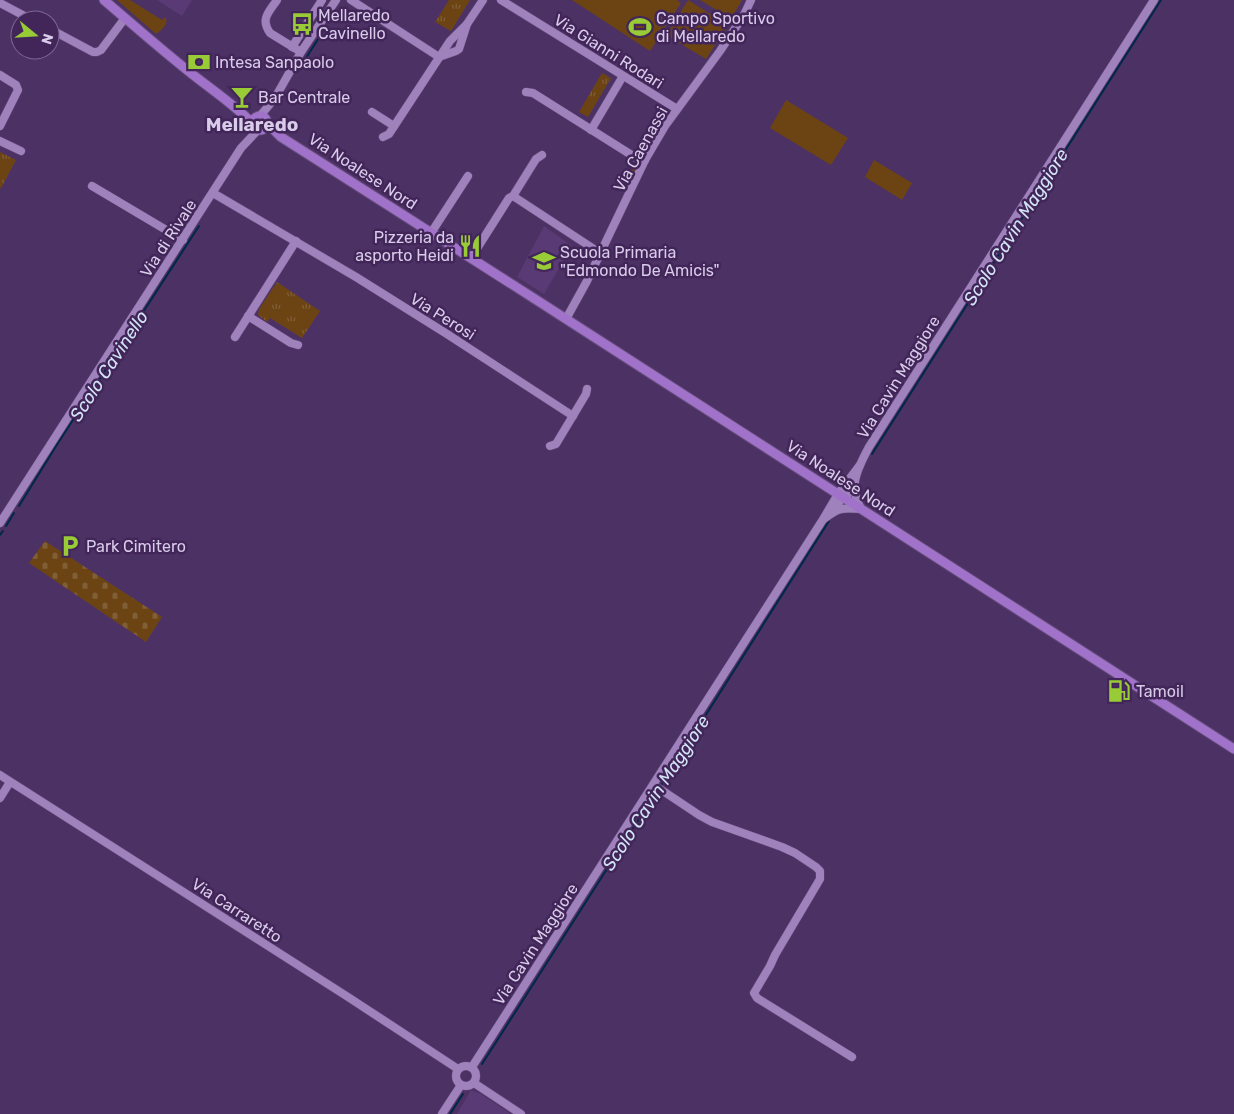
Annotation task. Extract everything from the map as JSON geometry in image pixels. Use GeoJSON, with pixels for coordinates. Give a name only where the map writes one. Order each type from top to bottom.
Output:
{"type":"FeatureCollection","features":[{"type":"Feature","properties":{"kind":"main road","name":"Via Noalese Nord"},"geometry":{"type":"LineString","coordinates":[[104,0],[154,44],[260,123],[1234,748]]}},
{"type":"Feature","properties":{"kind":"street"},"geometry":{"type":"LineString","coordinates":[[277,0],[267,16],[265,24],[270,32],[301,52]]}},
{"type":"Feature","properties":{"kind":"street"},"geometry":{"type":"LineString","coordinates":[[292,47],[322,0]]}},
{"type":"Feature","properties":{"kind":"street"},"geometry":{"type":"LineString","coordinates":[[260,123],[301,52],[336,0]]}},
{"type":"Feature","properties":{"kind":"street"},"geometry":{"type":"LineString","coordinates":[[350,0],[439,57]]}},
{"type":"Feature","properties":{"kind":"street"},"geometry":{"type":"LineString","coordinates":[[439,57],[456,51],[459,48],[468,24],[483,0]]}},
{"type":"Feature","properties":{"kind":"street","name":"Via Gianni Rodari"},"geometry":{"type":"LineString","coordinates":[[501,0],[677,110]]}},
{"type":"Feature","properties":{"kind":"street","name":"Via Caenassi"},"geometry":{"type":"LineString","coordinates":[[566,319],[587,281],[645,160],[665,126],[724,44],[752,0]]}},
{"type":"Feature","properties":{"kind":"street","name":"Via Cavin Maggiore"},"geometry":{"type":"LineString","coordinates":[[472,1067],[658,788],[822,521],[860,465],[874,439],[1154,0]]}},
{"type":"Feature","properties":{"kind":"street"},"geometry":{"type":"LineString","coordinates":[[0,3],[13,10]]}},
{"type":"Feature","properties":{"kind":"street"},"geometry":{"type":"LineString","coordinates":[[60,35],[93,52],[97,52],[101,50],[125,18]]}},
{"type":"Feature","properties":{"kind":"street"},"geometry":{"type":"LineString","coordinates":[[383,137],[389,134],[450,41],[468,24]]}},
{"type":"Feature","properties":{"kind":"street"},"geometry":{"type":"LineString","coordinates":[[0,75],[13,82],[18,90],[0,126]]}},
{"type":"Feature","properties":{"kind":"street"},"geometry":{"type":"LineString","coordinates":[[592,130],[623,76]]}},
{"type":"Feature","properties":{"kind":"street"},"geometry":{"type":"LineString","coordinates":[[526,92],[533,93],[641,161],[645,160]]}},
{"type":"Feature","properties":{"kind":"street"},"geometry":{"type":"LineString","coordinates":[[372,112],[394,126]]}},
{"type":"Feature","properties":{"kind":"street","name":"Via di Rivale"},"geometry":{"type":"LineString","coordinates":[[0,523],[245,143],[260,123]]}},
{"type":"Feature","properties":{"kind":"street"},"geometry":{"type":"LineString","coordinates":[[0,141],[20,151]]}},
{"type":"Feature","properties":{"kind":"street"},"geometry":{"type":"LineString","coordinates":[[471,258],[509,198],[513,196],[536,159],[542,155]]}},
{"type":"Feature","properties":{"kind":"street"},"geometry":{"type":"LineString","coordinates":[[431,232],[468,176]]}},
{"type":"Feature","properties":{"kind":"street"},"geometry":{"type":"LineString","coordinates":[[92,186],[183,240]]}},
{"type":"Feature","properties":{"kind":"street","name":"Via Perosi"},"geometry":{"type":"LineString","coordinates":[[213,193],[296,241],[447,334],[573,416]]}},
{"type":"Feature","properties":{"kind":"street"},"geometry":{"type":"LineString","coordinates":[[513,196],[600,254]]}},
{"type":"Feature","properties":{"kind":"street"},"geometry":{"type":"LineString","coordinates":[[235,337],[296,241]]}},
{"type":"Feature","properties":{"kind":"street"},"geometry":{"type":"LineString","coordinates":[[248,316],[291,343],[298,345]]}},
{"type":"Feature","properties":{"kind":"street"},"geometry":{"type":"LineString","coordinates":[[550,446],[556,444],[586,394],[587,389]]}},
{"type":"Feature","properties":{"kind":"street","name":"Via Cavin Maggiore"},"geometry":{"type":"LineString","coordinates":[[840,495],[848,494],[854,487],[860,465]]}},
{"type":"Feature","properties":{"kind":"street"},"geometry":{"type":"LineString","coordinates":[[835,510],[861,508],[855,495],[854,487]]}},
{"type":"Feature","properties":{"kind":"street","name":"Via Cavin Maggiore"},"geometry":{"type":"LineString","coordinates":[[822,521],[835,510],[840,495]]}},
{"type":"Feature","properties":{"kind":"street","name":"Via Carraretto"},"geometry":{"type":"LineString","coordinates":[[0,776],[458,1069]]}},
{"type":"Feature","properties":{"kind":"street"},"geometry":{"type":"LineString","coordinates":[[0,798],[10,782]]}},
{"type":"Feature","properties":{"kind":"street"},"geometry":{"type":"LineString","coordinates":[[658,788],[699,815],[795,853],[816,866],[820,871],[820,879],[754,993],[758,998],[852,1057]]}},
{"type":"Feature","properties":{"kind":"street"},"geometry":{"type":"LineString","coordinates":[[464,1066],[472,1067],[477,1074],[474,1083],[467,1087],[461,1085],[456,1077],[458,1069],[464,1066]]}},
{"type":"Feature","properties":{"kind":"street"},"geometry":{"type":"LineString","coordinates":[[474,1083],[521,1114]]}},
{"type":"Feature","properties":{"kind":"street"},"geometry":{"type":"LineString","coordinates":[[442,1114],[461,1085]]}},
{"type":"Feature","properties":{"kind":"shaded area"},"geometry":{"type":"Polygon","coordinates":[[[157,0],[192,0],[182,16],[157,0]]]}},
{"type":"Feature","properties":{"kind":"shaded area","name":"Scuola Primaria \"Edmondo De Amicis\""},"geometry":{"type":"Polygon","coordinates":[[[544,226],[572,246],[544,294],[517,277],[544,226]]]}},
{"type":"Feature","properties":{"kind":"shaded area"},"geometry":{"type":"Polygon","coordinates":[[[471,1090],[481,1094],[511,1114],[457,1114],[471,1090]]]}},
{"type":"Feature","properties":{"kind":"green space"},"geometry":{"type":"Polygon","coordinates":[[[117,0],[130,0],[162,20],[165,17],[167,22],[156,34],[117,0]]]}},
{"type":"Feature","properties":{"kind":"green space"},"geometry":{"type":"Polygon","coordinates":[[[449,0],[470,0],[451,31],[435,22],[449,0]]]}},
{"type":"Feature","properties":{"kind":"green space","name":"Campo Sportivo di Mellaredo"},"geometry":{"type":"Polygon","coordinates":[[[572,0],[677,0],[681,3],[650,51],[572,0]]]}},
{"type":"Feature","properties":{"kind":"green space"},"geometry":{"type":"Polygon","coordinates":[[[688,0],[728,25],[706,59],[666,35],[688,0]]]}},
{"type":"Feature","properties":{"kind":"green space"},"geometry":{"type":"Polygon","coordinates":[[[700,0],[742,0],[731,19],[700,0]]]}},
{"type":"Feature","properties":{"kind":"green space"},"geometry":{"type":"Polygon","coordinates":[[[602,73],[611,78],[588,117],[579,112],[602,73]]]}},
{"type":"Feature","properties":{"kind":"green space"},"geometry":{"type":"Polygon","coordinates":[[[786,100],[848,138],[831,165],[770,128],[786,100]]]}},
{"type":"Feature","properties":{"kind":"green space"},"geometry":{"type":"Polygon","coordinates":[[[0,152],[16,160],[1,188],[0,188],[0,152]]]}},
{"type":"Feature","properties":{"kind":"green space"},"geometry":{"type":"Polygon","coordinates":[[[874,160],[912,183],[902,200],[865,177],[874,160]]]}},
{"type":"Feature","properties":{"kind":"green space"},"geometry":{"type":"Polygon","coordinates":[[[635,164],[636,170],[627,189],[621,186],[635,164]]]}},
{"type":"Feature","properties":{"kind":"green space"},"geometry":{"type":"Polygon","coordinates":[[[277,282],[320,311],[302,338],[270,318],[267,322],[258,315],[259,309],[277,282]]]}},
{"type":"Feature","properties":{"kind":"green space"},"geometry":{"type":"Polygon","coordinates":[[[45,541],[162,617],[146,642],[29,563],[45,541]]]}},
{"type":"Feature","properties":{"kind":"waterway","name":"Scolo Cavin Maggiore"},"geometry":{"type":"LineString","coordinates":[[872,454],[1161,0]]}},
{"type":"Feature","properties":{"kind":"waterway","name":"Scolo Cavinello"},"geometry":{"type":"LineString","coordinates":[[297,72],[322,33]]}},
{"type":"Feature","properties":{"kind":"waterway","name":"Scolo Cavinello"},"geometry":{"type":"LineString","coordinates":[[19,506],[199,226]]}},
{"type":"Feature","properties":{"kind":"waterway","name":"Scolo Cavinello"},"geometry":{"type":"LineString","coordinates":[[6,526],[14,513]]}},
{"type":"Feature","properties":{"kind":"waterway","name":"Scolo Cavin Maggiore"},"geometry":{"type":"LineString","coordinates":[[660,787],[829,521]]}},
{"type":"Feature","properties":{"kind":"waterway","name":"Scolo Cavinello"},"geometry":{"type":"LineString","coordinates":[[0,535],[3,531]]}},
{"type":"Feature","properties":{"kind":"waterway","name":"Scolo Cavin Maggiore"},"geometry":{"type":"LineString","coordinates":[[482,1064],[657,791]]}},
{"type":"Feature","properties":{"kind":"waterway","name":"Scolo Cavin Maggiore"},"geometry":{"type":"LineString","coordinates":[[450,1114],[463,1094]]}},
{"type":"Feature","properties":{"kind":"place","name":"Mellaredo Cavinello"},"geometry":{"type":"Point","coordinates":[302,24]}},
{"type":"Feature","properties":{"kind":"place","name":"Campo Sportivo di Mellaredo"},"geometry":{"type":"Point","coordinates":[640,27]}},
{"type":"Feature","properties":{"kind":"place","name":"Intesa Sanpaolo"},"geometry":{"type":"Point","coordinates":[199,62]}},
{"type":"Feature","properties":{"kind":"place","name":"Bar Centrale"},"geometry":{"type":"Point","coordinates":[242,97]}},
{"type":"Feature","properties":{"kind":"place","name":"Pizzeria da asporto Heidi"},"geometry":{"type":"Point","coordinates":[470,246]}},
{"type":"Feature","properties":{"kind":"place","name":"Scuola Primaria \"Edmondo De Amicis\""},"geometry":{"type":"Point","coordinates":[544,261]}},
{"type":"Feature","properties":{"kind":"place","name":"Park Cimitero"},"geometry":{"type":"Point","coordinates":[70,546]}},
{"type":"Feature","properties":{"kind":"place","name":"Tamoil"},"geometry":{"type":"Point","coordinates":[1119,691]}},
{"type":"Feature","properties":{"kind":"district","name":"Mellaredo"},"geometry":{"type":"Point","coordinates":[252,124]}}]}
